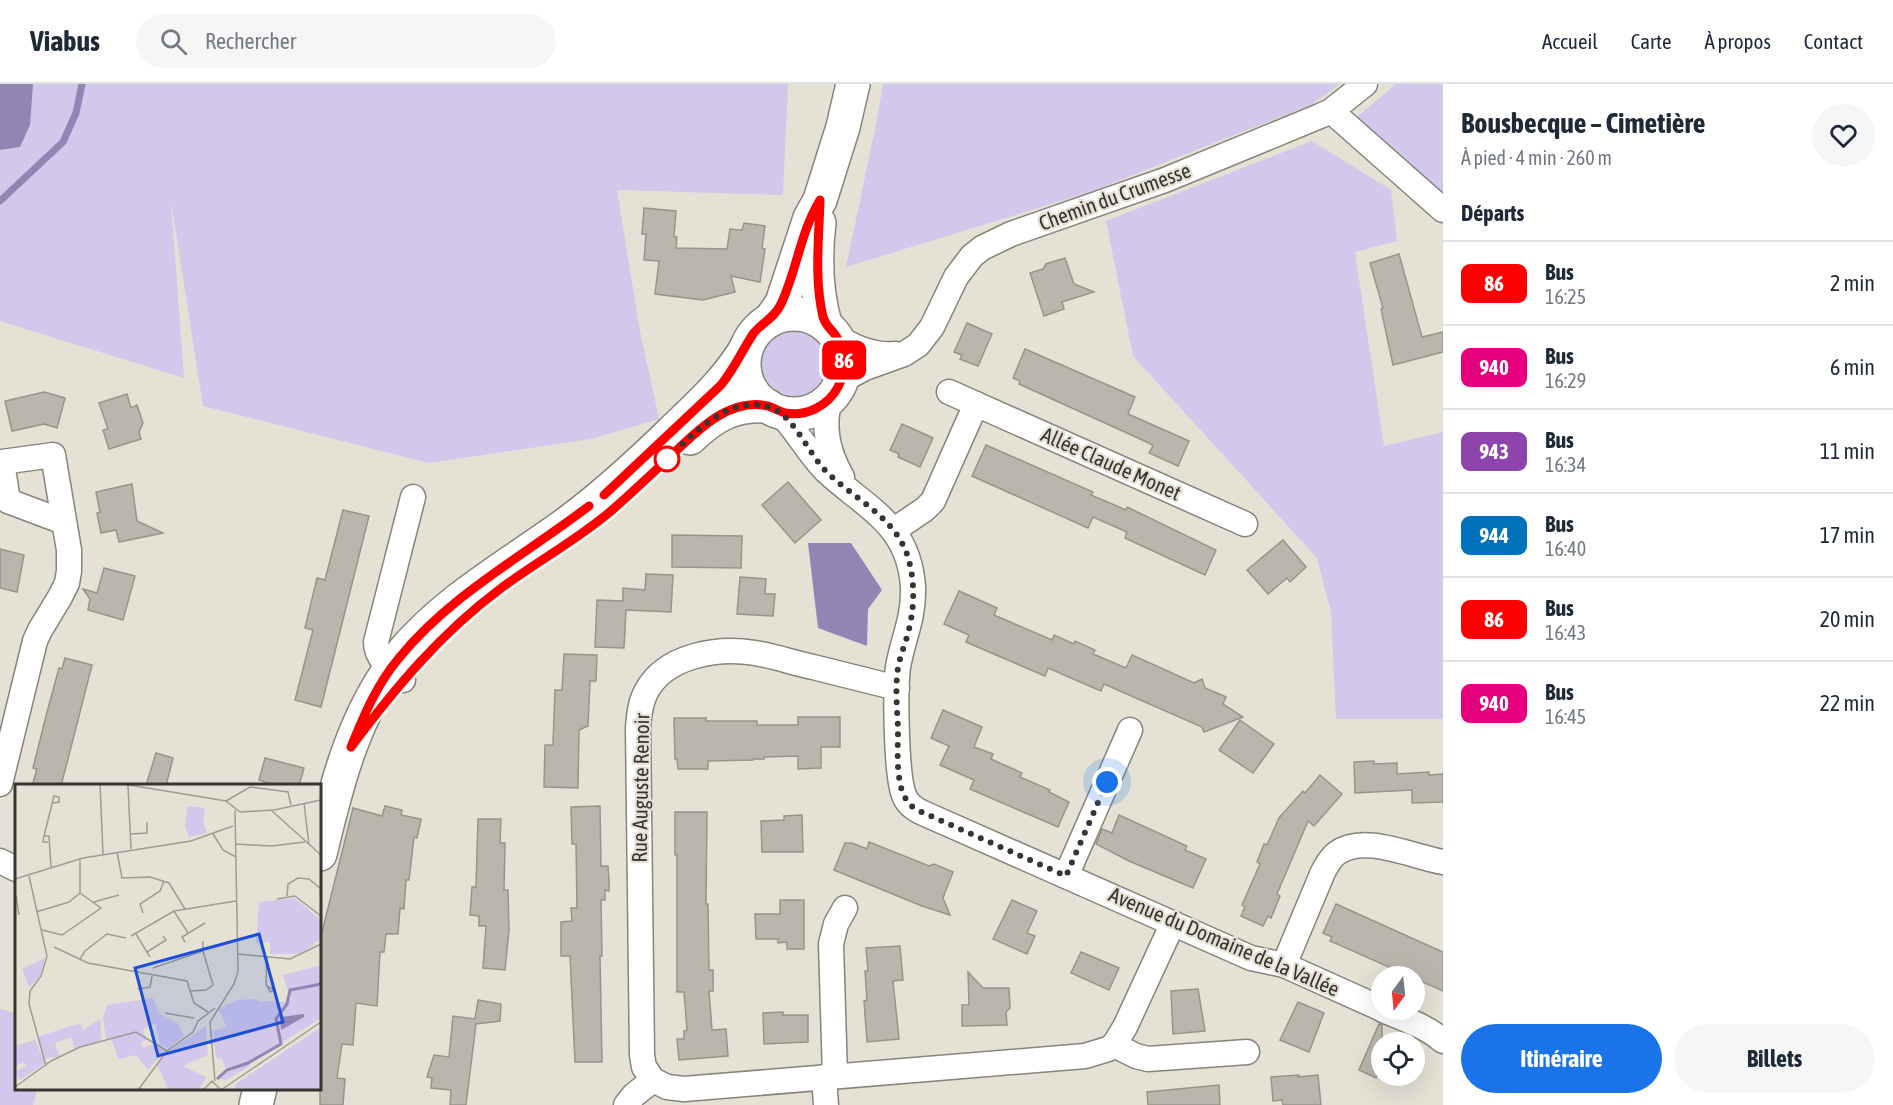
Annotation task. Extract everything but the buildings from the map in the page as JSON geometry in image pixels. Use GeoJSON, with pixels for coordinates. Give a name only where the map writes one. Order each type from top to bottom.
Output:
{"type":"FeatureCollection","features":[{"type":"Feature","properties":{"kind":"street"},"geometry":{"type":"LineString","coordinates":[[397,675],[414,640],[457,602],[559,529],[630,472],[721,385],[754,334],[771,319],[782,303],[810,218],[820,200],[838,144],[853,84]]}},
{"type":"Feature","properties":{"kind":"street","name":"Chemin du Crumesse"},"geometry":{"type":"LineString","coordinates":[[834,393],[850,376],[904,354],[918,345],[938,316],[956,277],[972,256],[982,248],[1011,234],[1175,176],[1332,111],[1365,84]]}},
{"type":"Feature","properties":{"kind":"street"},"geometry":{"type":"LineString","coordinates":[[1332,111],[1443,210]]}},
{"type":"Feature","properties":{"kind":"street"},"geometry":{"type":"LineString","coordinates":[[321,850],[337,784],[367,708],[397,675],[476,607],[611,511],[697,432],[720,415],[745,405],[773,408],[791,414],[805,412],[818,407],[834,393],[844,364],[843,349],[831,330],[820,298],[817,261],[820,200]]}},
{"type":"Feature","properties":{"kind":"street"},"geometry":{"type":"LineString","coordinates":[[771,319],[785,314],[813,317],[851,344],[878,354],[904,354]]}},
{"type":"Feature","properties":{"kind":"street"},"geometry":{"type":"LineString","coordinates":[[747,347],[744,362],[746,377],[752,390],[773,408]]}},
{"type":"Feature","properties":{"kind":"street","name":"Allée Claude Monet"},"geometry":{"type":"LineString","coordinates":[[949,392],[1245,524]]}},
{"type":"Feature","properties":{"kind":"street","name":"Avenue du Domaine de la Vallée"},"geometry":{"type":"LineString","coordinates":[[834,393],[826,420],[829,448],[834,463],[851,491]]}},
{"type":"Feature","properties":{"kind":"street"},"geometry":{"type":"LineString","coordinates":[[894,530],[933,501],[976,404]]}},
{"type":"Feature","properties":{"kind":"street","name":"Avenue du Domaine de la Vallée"},"geometry":{"type":"LineString","coordinates":[[773,408],[792,426],[825,470],[880,514],[894,530],[906,550],[910,563],[913,597],[910,624],[898,669],[897,688],[899,777],[902,792],[909,805],[1256,960],[1284,965],[1371,1004]]}},
{"type":"Feature","properties":{"kind":"street"},"geometry":{"type":"LineString","coordinates":[[397,675],[381,659],[376,642],[413,497]]}},
{"type":"Feature","properties":{"kind":"street"},"geometry":{"type":"LineString","coordinates":[[0,784],[35,641],[67,583],[70,562],[64,522]]}},
{"type":"Feature","properties":{"kind":"street","name":"Rue Auguste Renoir"},"geometry":{"type":"LineString","coordinates":[[652,1080],[644,1067],[642,1054],[638,728],[642,700],[649,686],[669,668],[687,658],[705,653],[734,651],[765,655],[897,688]]}},
{"type":"Feature","properties":{"kind":"street"},"geometry":{"type":"LineString","coordinates":[[1066,876],[1130,730]]}},
{"type":"Feature","properties":{"kind":"street"},"geometry":{"type":"LineString","coordinates":[[1284,965],[1323,872],[1329,860],[1337,852],[1358,845],[1372,845],[1443,862]]}},
{"type":"Feature","properties":{"kind":"street"},"geometry":{"type":"LineString","coordinates":[[0,861],[15,868]]}},
{"type":"Feature","properties":{"kind":"street"},"geometry":{"type":"LineString","coordinates":[[826,1105],[830,1076],[831,944],[836,924],[845,908]]}},
{"type":"Feature","properties":{"kind":"street"},"geometry":{"type":"LineString","coordinates":[[626,1105],[652,1080],[678,1089],[1085,1056],[1108,1049],[1114,1045],[1125,1027],[1173,923]]}},
{"type":"Feature","properties":{"kind":"street","name":"Avenue du Domaine de la Vallée"},"geometry":{"type":"LineString","coordinates":[[1407,1020],[1443,1041]]}},
{"type":"Feature","properties":{"kind":"street"},"geometry":{"type":"LineString","coordinates":[[1114,1045],[1148,1059],[1247,1052]]}},
{"type":"Feature","properties":{"kind":"street"},"geometry":{"type":"LineString","coordinates":[[256,1105],[260,1090]]}},
{"type":"Feature","properties":{"kind":"shaded area"},"geometry":{"type":"Polygon","coordinates":[[[0,84],[788,84],[783,195],[617,190],[640,331],[659,419],[591,439],[429,463],[203,406],[171,201],[184,378],[0,321],[0,84]]]}},
{"type":"Feature","properties":{"kind":"shaded area"},"geometry":{"type":"Polygon","coordinates":[[[0,84],[33,84],[30,125],[20,147],[0,150],[0,84]]]}},
{"type":"Feature","properties":{"kind":"shaded area"},"geometry":{"type":"Polygon","coordinates":[[[883,84],[1339,84],[1313,104],[1090,192],[846,267],[883,84]]]}},
{"type":"Feature","properties":{"kind":"shaded area"},"geometry":{"type":"Polygon","coordinates":[[[1396,84],[1443,84],[1443,193],[1356,118],[1396,84]]]}},
{"type":"Feature","properties":{"kind":"shaded area"},"geometry":{"type":"Polygon","coordinates":[[[1312,141],[1391,190],[1397,241],[1355,252],[1384,446],[1443,432],[1443,719],[1336,719],[1331,612],[1317,558],[1133,356],[1106,221],[1312,141]]]}},
{"type":"Feature","properties":{"kind":"shaded area"},"geometry":{"type":"Polygon","coordinates":[[[789,330],[801,330],[819,339],[826,350],[828,363],[826,376],[819,387],[808,394],[789,396],[776,391],[767,382],[762,369],[762,357],[767,344],[776,335],[789,330]]]}},
{"type":"Feature","properties":{"kind":"shaded area"},"geometry":{"type":"Polygon","coordinates":[[[808,543],[851,543],[882,590],[868,609],[867,646],[818,628],[808,543]]]}},
{"type":"Feature","properties":{"kind":"shaded area"},"geometry":{"type":"Polygon","coordinates":[[[0,1009],[15,1013],[15,1090],[37,1090],[33,1105],[0,1105],[0,1009]]]}},
{"type":"Feature","properties":{"kind":"waterway"},"geometry":{"type":"LineString","coordinates":[[0,201],[63,142],[76,113],[82,84]]}},
{"type":"Feature","properties":{"kind":"bus line","name":"86"},"geometry":{"type":"LineString","coordinates":[[589,506],[488,578],[414,640],[398,658],[379,686],[351,747],[417,663],[435,644],[499,589],[611,511],[713,419],[745,405],[768,406],[778,411],[798,414],[812,411],[830,399],[842,380],[844,357],[840,342],[825,324],[820,298],[817,241],[820,200],[810,218],[782,303],[771,319],[754,334],[721,385],[604,495]]}},
{"type":"Feature","properties":{"kind":"route"},"geometry":{"type":"LineString","coordinates":[[667,459],[659,466],[720,415],[745,405],[768,406],[778,411],[792,426],[825,470],[880,514],[894,530],[906,550],[912,575],[913,606],[897,676],[899,777],[902,792],[909,805],[1066,876],[1107,782]]}}]}
